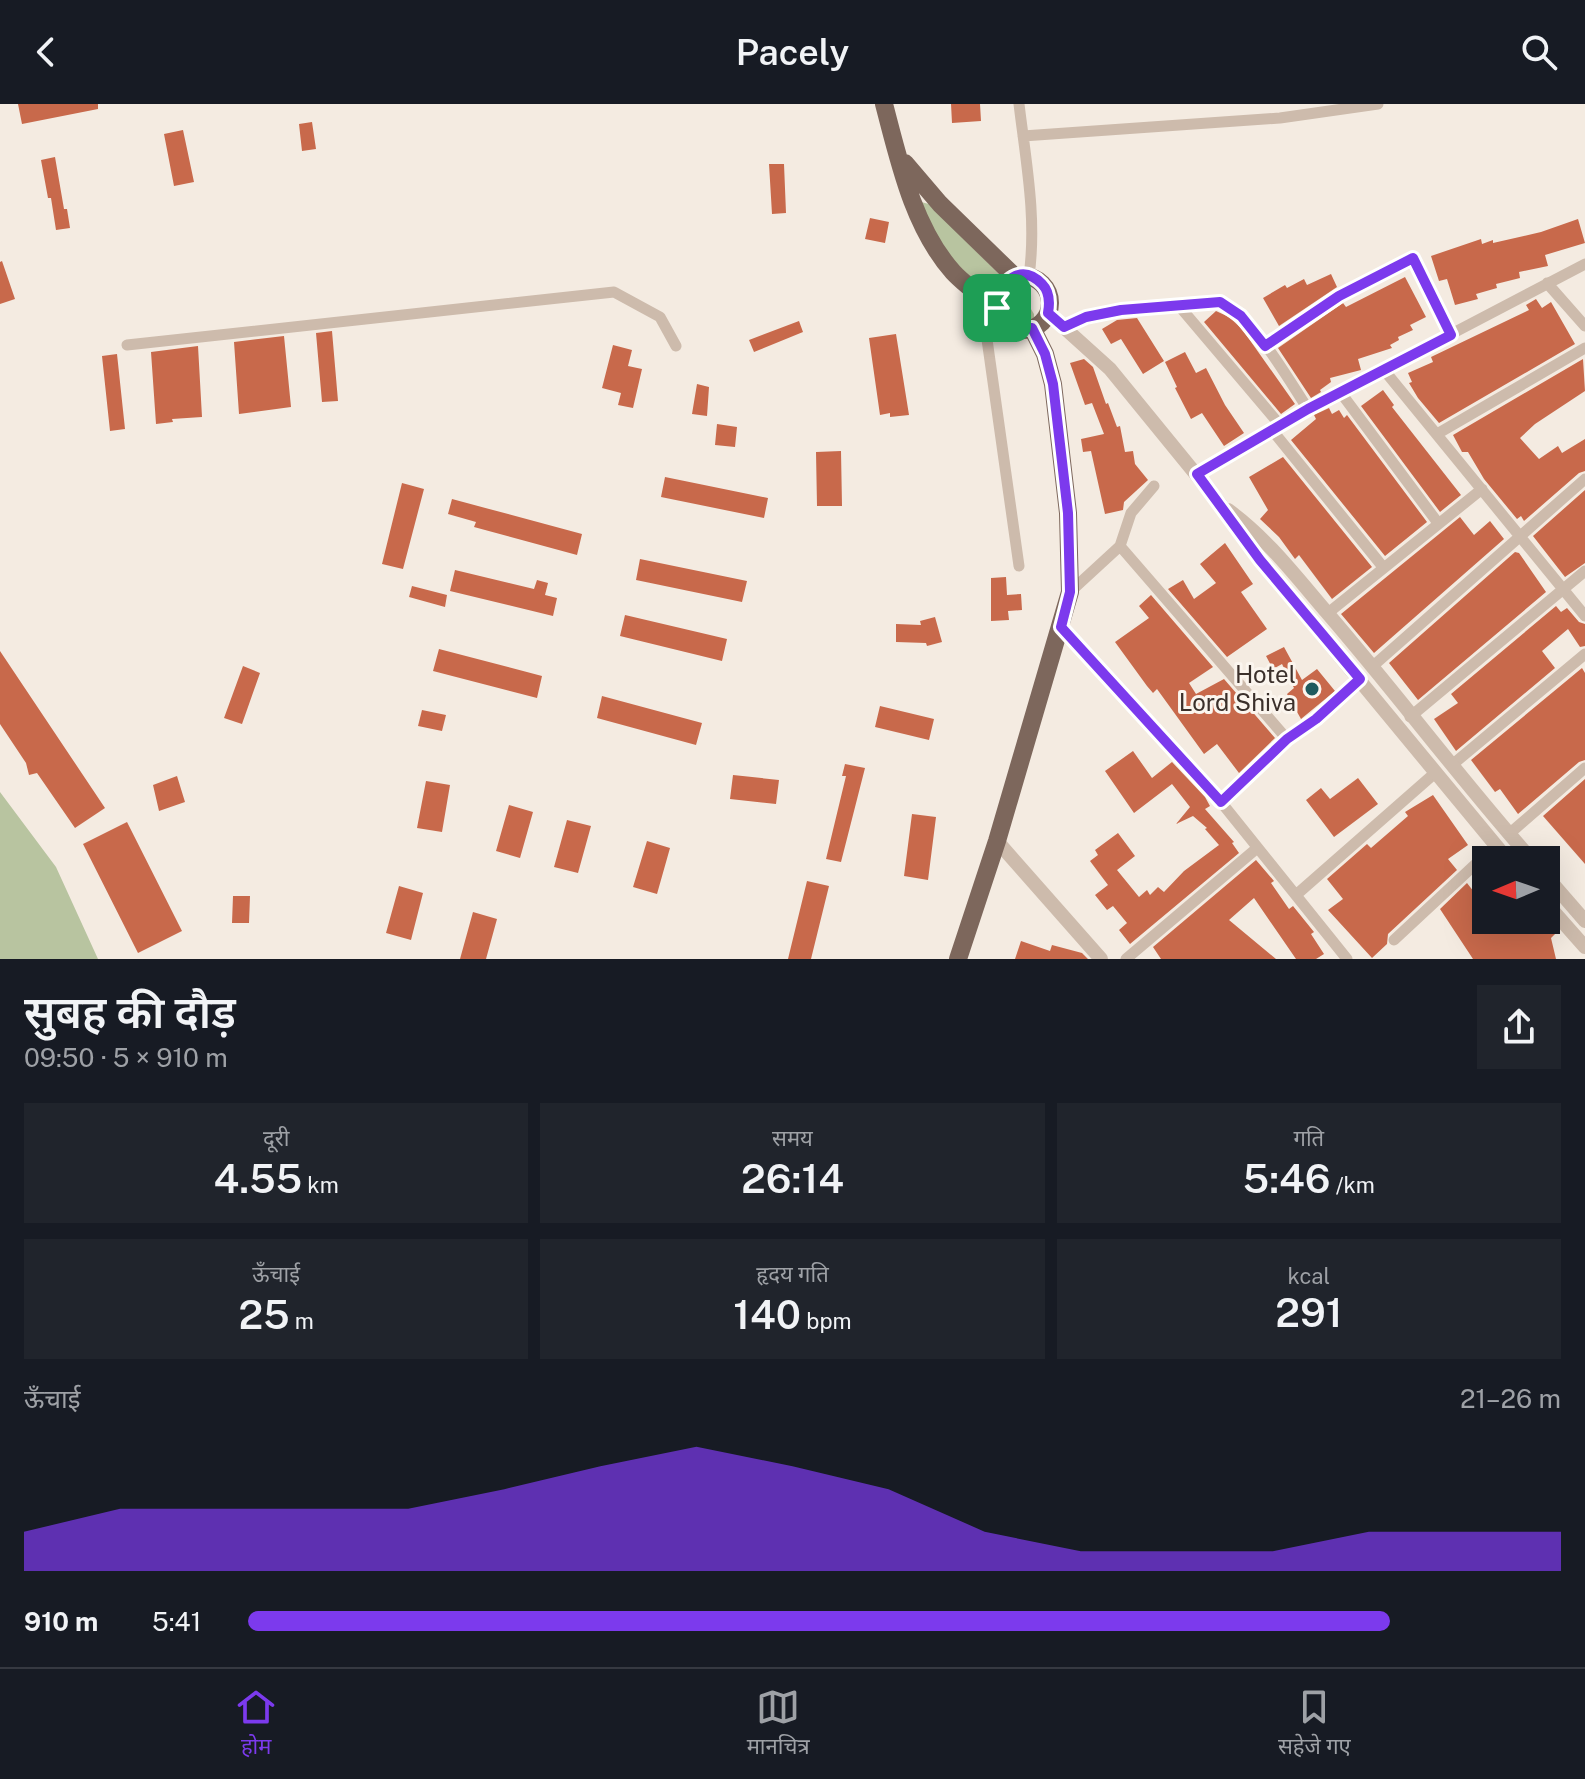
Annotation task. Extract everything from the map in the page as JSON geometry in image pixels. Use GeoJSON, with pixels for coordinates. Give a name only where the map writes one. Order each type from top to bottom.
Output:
{"type":"FeatureCollection","features":[{"type":"Feature","properties":{"kind":"main road"},"geometry":{"type":"LineString","coordinates":[[884,104],[914,203],[937,252],[953,272],[997,308]]}},
{"type":"Feature","properties":{"kind":"main road"},"geometry":{"type":"LineString","coordinates":[[898,155],[940,204],[1022,277]]}},
{"type":"Feature","properties":{"kind":"main road"},"geometry":{"type":"LineString","coordinates":[[1022,277],[1037,279],[1047,290],[1048,313],[1032,328],[1009,326],[997,308],[998,292],[1008,281],[1022,277]]}},
{"type":"Feature","properties":{"kind":"main road"},"geometry":{"type":"LineString","coordinates":[[958,959],[997,841],[1070,592],[1068,513],[1053,384],[1045,354],[1032,328]]}},
{"type":"Feature","properties":{"kind":"street"},"geometry":{"type":"LineString","coordinates":[[1019,104],[1034,244],[1022,277]]}},
{"type":"Feature","properties":{"kind":"street"},"geometry":{"type":"LineString","coordinates":[[1023,136],[1280,118],[1378,104]]}},
{"type":"Feature","properties":{"kind":"street"},"geometry":{"type":"LineString","coordinates":[[1265,346],[1339,296],[1413,258],[1451,335]]}},
{"type":"Feature","properties":{"kind":"street"},"geometry":{"type":"LineString","coordinates":[[1197,474],[1308,409],[1585,264]]}},
{"type":"Feature","properties":{"kind":"street"},"geometry":{"type":"LineString","coordinates":[[1547,283],[1585,326]]}},
{"type":"Feature","properties":{"kind":"street"},"geometry":{"type":"LineString","coordinates":[[127,345],[614,292],[660,317],[676,346]]}},
{"type":"Feature","properties":{"kind":"street"},"geometry":{"type":"LineString","coordinates":[[981,296],[1019,566]]}},
{"type":"Feature","properties":{"kind":"street"},"geometry":{"type":"LineString","coordinates":[[1064,327],[1086,317],[1121,310],[1220,302],[1241,316],[1308,409]]}},
{"type":"Feature","properties":{"kind":"street"},"geometry":{"type":"LineString","coordinates":[[1180,307],[1383,567]]}},
{"type":"Feature","properties":{"kind":"street"},"geometry":{"type":"LineString","coordinates":[[1048,313],[1110,369],[1197,474],[1260,560],[1495,846]]}},
{"type":"Feature","properties":{"kind":"street"},"geometry":{"type":"LineString","coordinates":[[1437,434],[1585,348]]}},
{"type":"Feature","properties":{"kind":"street"},"geometry":{"type":"LineString","coordinates":[[1384,370],[1585,616]]}},
{"type":"Feature","properties":{"kind":"street"},"geometry":{"type":"LineString","coordinates":[[1341,393],[1438,523]]}},
{"type":"Feature","properties":{"kind":"street"},"geometry":{"type":"LineString","coordinates":[[1373,666],[1585,479]]}},
{"type":"Feature","properties":{"kind":"street"},"geometry":{"type":"LineString","coordinates":[[1070,592],[1120,546],[1131,513],[1154,486]]}},
{"type":"Feature","properties":{"kind":"street"},"geometry":{"type":"LineString","coordinates":[[1328,613],[1482,489]]}},
{"type":"Feature","properties":{"kind":"street"},"geometry":{"type":"LineString","coordinates":[[1221,505],[1250,525],[1266,541],[1520,846]]}},
{"type":"Feature","properties":{"kind":"street"},"geometry":{"type":"LineString","coordinates":[[1120,546],[1287,739]]}},
{"type":"Feature","properties":{"kind":"street"},"geometry":{"type":"LineString","coordinates":[[1410,717],[1585,571]]}},
{"type":"Feature","properties":{"kind":"street"},"geometry":{"type":"LineString","coordinates":[[1061,627],[1221,802],[1347,959]]}},
{"type":"Feature","properties":{"kind":"street"},"geometry":{"type":"LineString","coordinates":[[1452,765],[1585,654]]}},
{"type":"Feature","properties":{"kind":"street"},"geometry":{"type":"LineString","coordinates":[[1221,802],[1287,739],[1316,719],[1360,679]]}},
{"type":"Feature","properties":{"kind":"street"},"geometry":{"type":"LineString","coordinates":[[1509,834],[1585,768]]}},
{"type":"Feature","properties":{"kind":"street"},"geometry":{"type":"LineString","coordinates":[[1296,895],[1435,773]]}},
{"type":"Feature","properties":{"kind":"street"},"geometry":{"type":"LineString","coordinates":[[997,841],[1089,953],[1101,959]]}},
{"type":"Feature","properties":{"kind":"street"},"geometry":{"type":"LineString","coordinates":[[1126,959],[1256,849]]}},
{"type":"Feature","properties":{"kind":"street"},"geometry":{"type":"LineString","coordinates":[[1394,940],[1472,867]]}},
{"type":"Feature","properties":{"kind":"street"},"geometry":{"type":"LineString","coordinates":[[1560,892],[1585,921]]}},
{"type":"Feature","properties":{"kind":"street"},"geometry":{"type":"LineString","coordinates":[[1560,919],[1585,947]]}},
{"type":"Feature","properties":{"kind":"green space"},"geometry":{"type":"Polygon","coordinates":[[[913,200],[929,204],[1026,301],[1034,314],[1034,328],[1016,322],[937,244],[913,200]]]}},
{"type":"Feature","properties":{"kind":"green space"},"geometry":{"type":"Polygon","coordinates":[[[0,792],[56,867],[98,959],[0,959],[0,792]]]}},
{"type":"Feature","properties":{"kind":"building"},"geometry":{"type":"Polygon","coordinates":[[[18,104],[98,104],[98,109],[22,124],[18,104]]]}},
{"type":"Feature","properties":{"kind":"building"},"geometry":{"type":"Polygon","coordinates":[[[951,104],[980,104],[981,121],[952,123],[951,104]]]}},
{"type":"Feature","properties":{"kind":"building"},"geometry":{"type":"Polygon","coordinates":[[[312,122],[316,149],[302,151],[299,124],[312,122]]]}},
{"type":"Feature","properties":{"kind":"building"},"geometry":{"type":"Polygon","coordinates":[[[183,130],[194,182],[174,186],[164,134],[183,130]]]}},
{"type":"Feature","properties":{"kind":"building"},"geometry":{"type":"Polygon","coordinates":[[[55,157],[70,228],[56,230],[41,160],[55,157]]]}},
{"type":"Feature","properties":{"kind":"building"},"geometry":{"type":"Polygon","coordinates":[[[769,164],[784,164],[786,213],[772,214],[769,164]]]}},
{"type":"Feature","properties":{"kind":"building"},"geometry":{"type":"Polygon","coordinates":[[[870,218],[889,222],[885,243],[865,239],[870,218]]]}},
{"type":"Feature","properties":{"kind":"building"},"geometry":{"type":"Polygon","coordinates":[[[1578,219],[1585,243],[1545,255],[1548,266],[1519,272],[1520,278],[1496,284],[1497,288],[1476,294],[1478,299],[1455,305],[1447,279],[1439,281],[1431,256],[1481,239],[1482,244],[1493,240],[1493,243],[1541,232],[1578,219]]]}},
{"type":"Feature","properties":{"kind":"building"},"geometry":{"type":"Polygon","coordinates":[[[0,262],[15,299],[0,304],[0,262]]]}},
{"type":"Feature","properties":{"kind":"building"},"geometry":{"type":"Polygon","coordinates":[[[1331,274],[1337,287],[1279,326],[1263,298],[1285,285],[1287,288],[1304,279],[1307,285],[1331,274]]]}},
{"type":"Feature","properties":{"kind":"building"},"geometry":{"type":"Polygon","coordinates":[[[1405,277],[1426,317],[1410,325],[1413,330],[1398,337],[1399,340],[1390,345],[1392,348],[1358,359],[1361,370],[1330,378],[1331,382],[1311,398],[1278,348],[1343,303],[1346,307],[1405,277]]]}},
{"type":"Feature","properties":{"kind":"building"},"geometry":{"type":"Polygon","coordinates":[[[1536,299],[1542,308],[1551,302],[1575,344],[1439,423],[1418,398],[1409,383],[1412,382],[1408,373],[1433,362],[1431,357],[1529,310],[1526,305],[1536,299]]]}},
{"type":"Feature","properties":{"kind":"building"},"geometry":{"type":"Polygon","coordinates":[[[1216,311],[1229,317],[1242,329],[1295,404],[1281,414],[1204,322],[1216,311]]]}},
{"type":"Feature","properties":{"kind":"building"},"geometry":{"type":"Polygon","coordinates":[[[1137,318],[1164,361],[1143,374],[1121,339],[1111,344],[1102,329],[1117,320],[1137,318]]]}},
{"type":"Feature","properties":{"kind":"building"},"geometry":{"type":"Polygon","coordinates":[[[799,321],[803,332],[754,352],[749,340],[799,321]]]}},
{"type":"Feature","properties":{"kind":"building"},"geometry":{"type":"Polygon","coordinates":[[[332,331],[338,401],[322,402],[316,333],[332,331]]]}},
{"type":"Feature","properties":{"kind":"building"},"geometry":{"type":"Polygon","coordinates":[[[896,334],[909,415],[890,417],[890,413],[880,415],[869,338],[896,334]]]}},
{"type":"Feature","properties":{"kind":"building"},"geometry":{"type":"Polygon","coordinates":[[[284,336],[291,407],[239,414],[234,342],[284,336]]]}},
{"type":"Feature","properties":{"kind":"building"},"geometry":{"type":"Polygon","coordinates":[[[613,345],[632,350],[628,366],[642,369],[633,408],[618,405],[621,393],[602,388],[613,345]]]}},
{"type":"Feature","properties":{"kind":"building"},"geometry":{"type":"Polygon","coordinates":[[[198,346],[202,417],[172,419],[173,422],[156,424],[151,352],[198,346]]]}},
{"type":"Feature","properties":{"kind":"building"},"geometry":{"type":"Polygon","coordinates":[[[1185,352],[1196,373],[1206,368],[1244,433],[1224,446],[1202,413],[1191,419],[1175,388],[1165,362],[1185,352]]]}},
{"type":"Feature","properties":{"kind":"building"},"geometry":{"type":"Polygon","coordinates":[[[117,354],[125,429],[110,431],[102,356],[117,354]]]}},
{"type":"Feature","properties":{"kind":"building"},"geometry":{"type":"Polygon","coordinates":[[[1084,359],[1093,367],[1106,404],[1117,427],[1120,426],[1125,452],[1133,451],[1135,464],[1148,480],[1124,502],[1123,510],[1105,514],[1091,451],[1083,452],[1081,439],[1104,434],[1092,403],[1085,405],[1070,363],[1084,359]]]}},
{"type":"Feature","properties":{"kind":"building"},"geometry":{"type":"Polygon","coordinates":[[[1583,359],[1585,391],[1535,424],[1520,438],[1539,459],[1558,446],[1562,453],[1585,439],[1585,471],[1524,521],[1521,516],[1517,519],[1484,479],[1468,452],[1462,452],[1453,435],[1583,359]]]}},
{"type":"Feature","properties":{"kind":"building"},"geometry":{"type":"Polygon","coordinates":[[[697,384],[709,387],[707,416],[692,414],[697,384]]]}},
{"type":"Feature","properties":{"kind":"building"},"geometry":{"type":"Polygon","coordinates":[[[1383,390],[1394,405],[1392,407],[1461,495],[1440,512],[1361,406],[1383,390]]]}},
{"type":"Feature","properties":{"kind":"building"},"geometry":{"type":"Polygon","coordinates":[[[1329,408],[1332,414],[1339,410],[1344,418],[1347,415],[1427,522],[1385,556],[1291,440],[1316,419],[1314,415],[1329,408]]]}},
{"type":"Feature","properties":{"kind":"building"},"geometry":{"type":"Polygon","coordinates":[[[717,424],[737,427],[735,447],[715,445],[717,424]]]}},
{"type":"Feature","properties":{"kind":"building"},"geometry":{"type":"Polygon","coordinates":[[[841,451],[842,506],[817,506],[816,452],[841,451]]]}},
{"type":"Feature","properties":{"kind":"building"},"geometry":{"type":"Polygon","coordinates":[[[1283,457],[1372,567],[1332,599],[1299,555],[1295,559],[1279,537],[1260,519],[1268,510],[1249,477],[1283,457]]]}},
{"type":"Feature","properties":{"kind":"building"},"geometry":{"type":"Polygon","coordinates":[[[665,477],[768,498],[764,518],[661,497],[665,477]]]}},
{"type":"Feature","properties":{"kind":"building"},"geometry":{"type":"Polygon","coordinates":[[[402,483],[424,489],[403,569],[382,564],[402,483]]]}},
{"type":"Feature","properties":{"kind":"building"},"geometry":{"type":"Polygon","coordinates":[[[1585,490],[1585,563],[1565,577],[1533,536],[1585,490]]]}},
{"type":"Feature","properties":{"kind":"building"},"geometry":{"type":"Polygon","coordinates":[[[452,499],[582,534],[577,555],[474,527],[476,522],[448,514],[452,499]]]}},
{"type":"Feature","properties":{"kind":"building"},"geometry":{"type":"Polygon","coordinates":[[[1460,517],[1474,535],[1490,521],[1504,539],[1374,653],[1341,614],[1460,517]]]}},
{"type":"Feature","properties":{"kind":"building"},"geometry":{"type":"Polygon","coordinates":[[[1225,543],[1253,584],[1241,592],[1267,629],[1227,657],[1168,589],[1183,580],[1194,599],[1216,583],[1200,564],[1225,543]]]}},
{"type":"Feature","properties":{"kind":"building"},"geometry":{"type":"Polygon","coordinates":[[[1515,552],[1519,553],[1546,592],[1418,700],[1389,663],[1515,552]]]}},
{"type":"Feature","properties":{"kind":"building"},"geometry":{"type":"Polygon","coordinates":[[[640,559],[747,581],[742,602],[636,580],[640,559]]]}},
{"type":"Feature","properties":{"kind":"building"},"geometry":{"type":"Polygon","coordinates":[[[455,570],[534,589],[537,580],[548,583],[545,595],[557,598],[553,616],[450,591],[455,570]]]}},
{"type":"Feature","properties":{"kind":"building"},"geometry":{"type":"Polygon","coordinates":[[[1006,577],[1007,595],[1021,594],[1022,610],[1008,611],[1009,620],[991,621],[991,578],[1006,577]]]}},
{"type":"Feature","properties":{"kind":"building"},"geometry":{"type":"Polygon","coordinates":[[[412,586],[447,595],[445,607],[409,597],[412,586]]]}},
{"type":"Feature","properties":{"kind":"building"},"geometry":{"type":"Polygon","coordinates":[[[1151,595],[1213,667],[1189,683],[1196,694],[1224,679],[1275,738],[1239,773],[1217,744],[1204,754],[1157,689],[1153,693],[1115,642],[1149,618],[1139,606],[1151,595]]]}},
{"type":"Feature","properties":{"kind":"building"},"geometry":{"type":"Polygon","coordinates":[[[1556,606],[1561,612],[1567,608],[1579,622],[1585,624],[1585,646],[1580,647],[1568,629],[1542,651],[1555,668],[1456,751],[1434,719],[1458,703],[1451,694],[1556,606]]]}},
{"type":"Feature","properties":{"kind":"building"},"geometry":{"type":"Polygon","coordinates":[[[625,615],[727,639],[722,661],[620,636],[625,615]]]}},
{"type":"Feature","properties":{"kind":"building"},"geometry":{"type":"Polygon","coordinates":[[[935,617],[942,642],[927,646],[926,643],[896,642],[896,624],[921,625],[920,621],[935,617]]]}},
{"type":"Feature","properties":{"kind":"building"},"geometry":{"type":"Polygon","coordinates":[[[1284,647],[1302,680],[1317,669],[1335,691],[1301,719],[1287,694],[1294,688],[1282,664],[1273,669],[1266,656],[1284,647]]]}},
{"type":"Feature","properties":{"kind":"building"},"geometry":{"type":"Polygon","coordinates":[[[439,649],[542,676],[537,698],[433,671],[439,649]]]}},
{"type":"Feature","properties":{"kind":"building"},"geometry":{"type":"Polygon","coordinates":[[[0,651],[105,808],[75,828],[37,773],[29,775],[26,763],[0,724],[0,651]]]}},
{"type":"Feature","properties":{"kind":"building"},"geometry":{"type":"Polygon","coordinates":[[[243,666],[260,673],[242,724],[224,718],[243,666]]]}},
{"type":"Feature","properties":{"kind":"building"},"geometry":{"type":"Polygon","coordinates":[[[1582,668],[1585,673],[1585,760],[1518,814],[1500,789],[1495,792],[1471,760],[1582,668]]]}},
{"type":"Feature","properties":{"kind":"building"},"geometry":{"type":"Polygon","coordinates":[[[602,696],[702,723],[696,745],[597,718],[602,696]]]}},
{"type":"Feature","properties":{"kind":"building"},"geometry":{"type":"Polygon","coordinates":[[[880,706],[934,719],[929,740],[875,727],[880,706]]]}},
{"type":"Feature","properties":{"kind":"building"},"geometry":{"type":"Polygon","coordinates":[[[422,710],[446,715],[442,731],[418,726],[422,710]]]}},
{"type":"Feature","properties":{"kind":"building"},"geometry":{"type":"Polygon","coordinates":[[[1133,751],[1152,778],[1172,762],[1205,797],[1210,806],[1205,809],[1234,842],[1239,853],[1130,944],[1119,930],[1127,923],[1113,906],[1107,910],[1095,895],[1108,885],[1090,861],[1098,855],[1095,850],[1118,833],[1135,856],[1117,870],[1139,897],[1147,890],[1150,895],[1158,887],[1164,892],[1184,871],[1219,845],[1207,828],[1193,816],[1176,824],[1190,807],[1172,784],[1134,813],[1105,771],[1133,751]]]}},
{"type":"Feature","properties":{"kind":"building"},"geometry":{"type":"Polygon","coordinates":[[[845,764],[865,768],[841,862],[826,859],[846,776],[842,776],[845,764]]]}},
{"type":"Feature","properties":{"kind":"building"},"geometry":{"type":"Polygon","coordinates":[[[733,775],[779,780],[776,804],[730,799],[733,775]]]}},
{"type":"Feature","properties":{"kind":"building"},"geometry":{"type":"Polygon","coordinates":[[[177,776],[185,802],[159,811],[153,785],[177,776]]]}},
{"type":"Feature","properties":{"kind":"building"},"geometry":{"type":"Polygon","coordinates":[[[1358,778],[1378,804],[1334,837],[1306,800],[1321,788],[1330,799],[1358,778]]]}},
{"type":"Feature","properties":{"kind":"building"},"geometry":{"type":"Polygon","coordinates":[[[1585,779],[1585,864],[1543,816],[1585,779]]]}},
{"type":"Feature","properties":{"kind":"building"},"geometry":{"type":"Polygon","coordinates":[[[426,781],[450,785],[442,832],[417,828],[426,781]]]}},
{"type":"Feature","properties":{"kind":"building"},"geometry":{"type":"Polygon","coordinates":[[[1433,795],[1468,845],[1448,859],[1457,870],[1388,934],[1387,944],[1372,958],[1328,910],[1343,899],[1327,879],[1367,844],[1371,848],[1408,816],[1405,812],[1433,795]]]}},
{"type":"Feature","properties":{"kind":"building"},"geometry":{"type":"Polygon","coordinates":[[[509,805],[533,812],[520,858],[496,851],[509,805]]]}},
{"type":"Feature","properties":{"kind":"building"},"geometry":{"type":"Polygon","coordinates":[[[912,814],[936,817],[928,880],[904,876],[912,814]]]}},
{"type":"Feature","properties":{"kind":"building"},"geometry":{"type":"Polygon","coordinates":[[[567,820],[591,826],[578,873],[554,867],[567,820]]]}},
{"type":"Feature","properties":{"kind":"building"},"geometry":{"type":"Polygon","coordinates":[[[127,822],[182,931],[138,953],[83,844],[127,822]]]}},
{"type":"Feature","properties":{"kind":"building"},"geometry":{"type":"Polygon","coordinates":[[[647,841],[670,848],[657,894],[633,887],[647,841]]]}},
{"type":"Feature","properties":{"kind":"building"},"geometry":{"type":"Polygon","coordinates":[[[1256,860],[1274,881],[1271,883],[1289,909],[1293,906],[1314,932],[1311,934],[1324,954],[1316,959],[1296,959],[1254,898],[1229,920],[1276,959],[1161,959],[1153,947],[1256,860]]]}},
{"type":"Feature","properties":{"kind":"building"},"geometry":{"type":"Polygon","coordinates":[[[807,881],[829,886],[811,959],[788,959],[807,881]]]}},
{"type":"Feature","properties":{"kind":"building"},"geometry":{"type":"Polygon","coordinates":[[[1467,883],[1472,889],[1472,934],[1555,934],[1551,938],[1556,959],[1473,959],[1440,909],[1467,883]]]}},
{"type":"Feature","properties":{"kind":"building"},"geometry":{"type":"Polygon","coordinates":[[[399,886],[423,893],[411,940],[386,933],[399,886]]]}},
{"type":"Feature","properties":{"kind":"building"},"geometry":{"type":"Polygon","coordinates":[[[233,896],[250,896],[249,923],[232,923],[233,896]]]}},
{"type":"Feature","properties":{"kind":"building"},"geometry":{"type":"Polygon","coordinates":[[[473,912],[497,919],[486,959],[460,959],[473,912]]]}},
{"type":"Feature","properties":{"kind":"building"},"geometry":{"type":"Polygon","coordinates":[[[1021,941],[1050,951],[1052,945],[1082,953],[1088,959],[1015,959],[1021,941]]]}},
{"type":"Feature","properties":{"kind":"place","name":"Hotel Lord Shiva"},"geometry":{"type":"Point","coordinates":[1312,689]}},
{"type":"Feature","properties":{"kind":"route"},"geometry":{"type":"LineString","coordinates":[[1413,258],[1451,335],[1308,409],[1197,474],[1260,560],[1360,679],[1316,719],[1287,739],[1221,802],[1061,627],[1070,592],[1071,567],[1061,438],[1053,384],[1045,354],[1032,328],[1009,326],[997,308],[996,300],[1002,286],[1022,276],[1037,279],[1047,290],[1048,313],[1064,327],[1086,317],[1121,310],[1220,302],[1241,316],[1265,346],[1339,296],[1413,258]]}}]}
